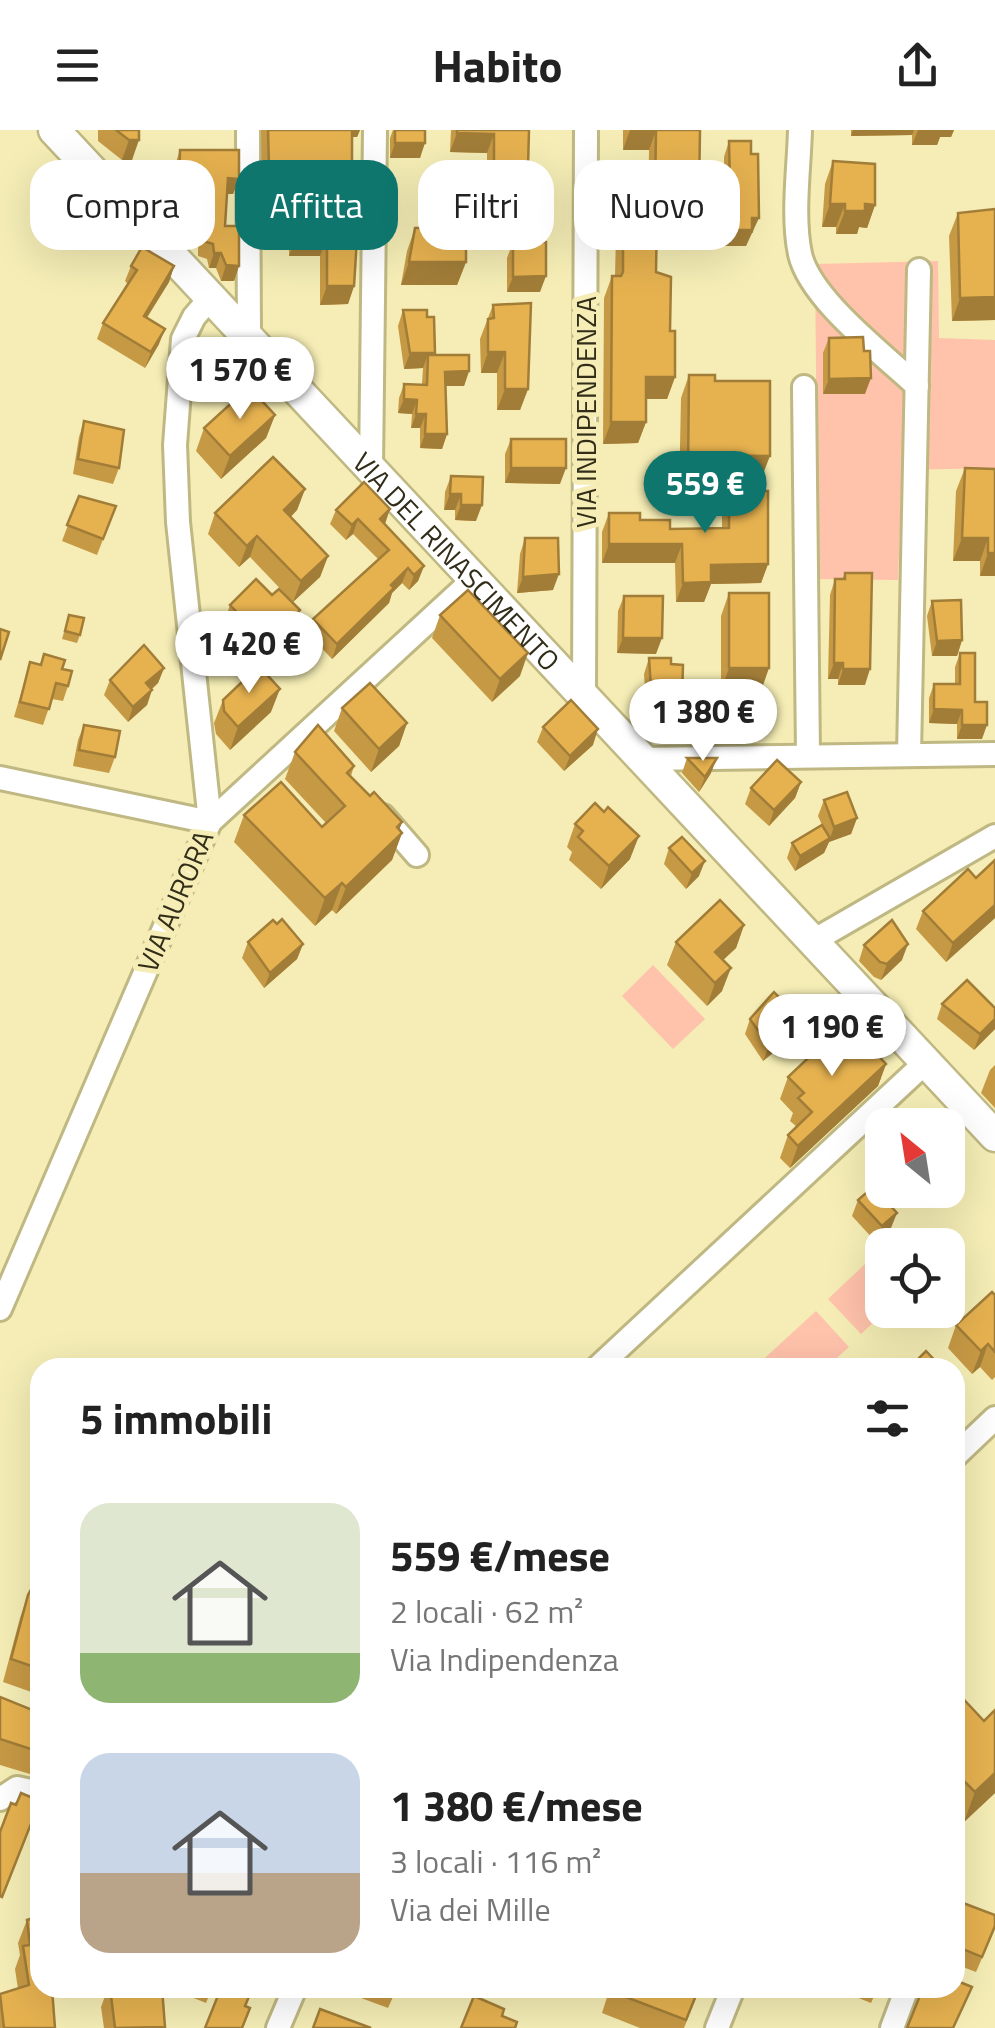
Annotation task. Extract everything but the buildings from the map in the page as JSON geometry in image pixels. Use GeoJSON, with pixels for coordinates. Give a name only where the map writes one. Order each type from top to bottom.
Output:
{"type":"FeatureCollection","features":[{"type":"Feature","properties":{"kind":"street","name":"VIA DEL RINASCIMENTO"},"geometry":{"type":"LineString","coordinates":[[54,130],[81,160]]}},
{"type":"Feature","properties":{"kind":"street","name":"VIA DEL RINASCIMENTO"},"geometry":{"type":"LineString","coordinates":[[72,130],[82,160]]}},
{"type":"Feature","properties":{"kind":"street"},"geometry":{"type":"LineString","coordinates":[[248,130],[249,335]]}},
{"type":"Feature","properties":{"kind":"street"},"geometry":{"type":"LineString","coordinates":[[371,468],[375,130]]}},
{"type":"Feature","properties":{"kind":"street","name":"VIA INDIPENDENZA"},"geometry":{"type":"LineString","coordinates":[[584,695],[586,130]]}},
{"type":"Feature","properties":{"kind":"street"},"geometry":{"type":"LineString","coordinates":[[800,130],[799,249],[805,269],[822,295],[917,386]]}},
{"type":"Feature","properties":{"kind":"street","name":"VIA DEL RINASCIMENTO"},"geometry":{"type":"LineString","coordinates":[[168,250],[995,1136]]}},
{"type":"Feature","properties":{"kind":"street"},"geometry":{"type":"LineString","coordinates":[[909,755],[919,270]]}},
{"type":"Feature","properties":{"kind":"street","name":"VIA AURORA"},"geometry":{"type":"LineString","coordinates":[[0,1308],[210,822],[177,510],[175,444],[183,339],[194,317],[212,296]]}},
{"type":"Feature","properties":{"kind":"street"},"geometry":{"type":"LineString","coordinates":[[804,387],[808,756]]}},
{"type":"Feature","properties":{"kind":"street"},"geometry":{"type":"LineString","coordinates":[[0,778],[210,822],[315,737],[474,579]]}},
{"type":"Feature","properties":{"kind":"street"},"geometry":{"type":"LineString","coordinates":[[644,759],[995,754]]}},
{"type":"Feature","properties":{"kind":"street"},"geometry":{"type":"LineString","coordinates":[[369,799],[417,855]]}},
{"type":"Feature","properties":{"kind":"street"},"geometry":{"type":"LineString","coordinates":[[813,941],[995,836]]}},
{"type":"Feature","properties":{"kind":"street"},"geometry":{"type":"LineString","coordinates":[[608,1358],[926,1062]]}},
{"type":"Feature","properties":{"kind":"street"},"geometry":{"type":"LineString","coordinates":[[965,1446],[995,1418]]}},
{"type":"Feature","properties":{"kind":"street"},"geometry":{"type":"LineString","coordinates":[[0,1799],[16,1788],[30,1791]]}},
{"type":"Feature","properties":{"kind":"street"},"geometry":{"type":"LineString","coordinates":[[278,2028],[291,1998]]}},
{"type":"Feature","properties":{"kind":"street"},"geometry":{"type":"LineString","coordinates":[[717,2028],[729,1998]]}},
{"type":"Feature","properties":{"kind":"street"},"geometry":{"type":"LineString","coordinates":[[892,2028],[903,1998]]}},
{"type":"Feature","properties":{"kind":"shaded area"},"geometry":{"type":"Polygon","coordinates":[[[938,261],[939,338],[995,340],[995,468],[902,470],[898,580],[818,579],[815,264],[938,261]]]}},
{"type":"Feature","properties":{"kind":"shaded area"},"geometry":{"type":"Polygon","coordinates":[[[653,965],[705,1019],[673,1049],[622,996],[653,965]]]}},
{"type":"Feature","properties":{"kind":"shaded area"},"geometry":{"type":"Polygon","coordinates":[[[865,1264],[868,1328],[861,1334],[828,1299],[865,1264]]]}},
{"type":"Feature","properties":{"kind":"shaded area"},"geometry":{"type":"Polygon","coordinates":[[[816,1311],[849,1347],[837,1358],[765,1358],[816,1311]]]}}]}
